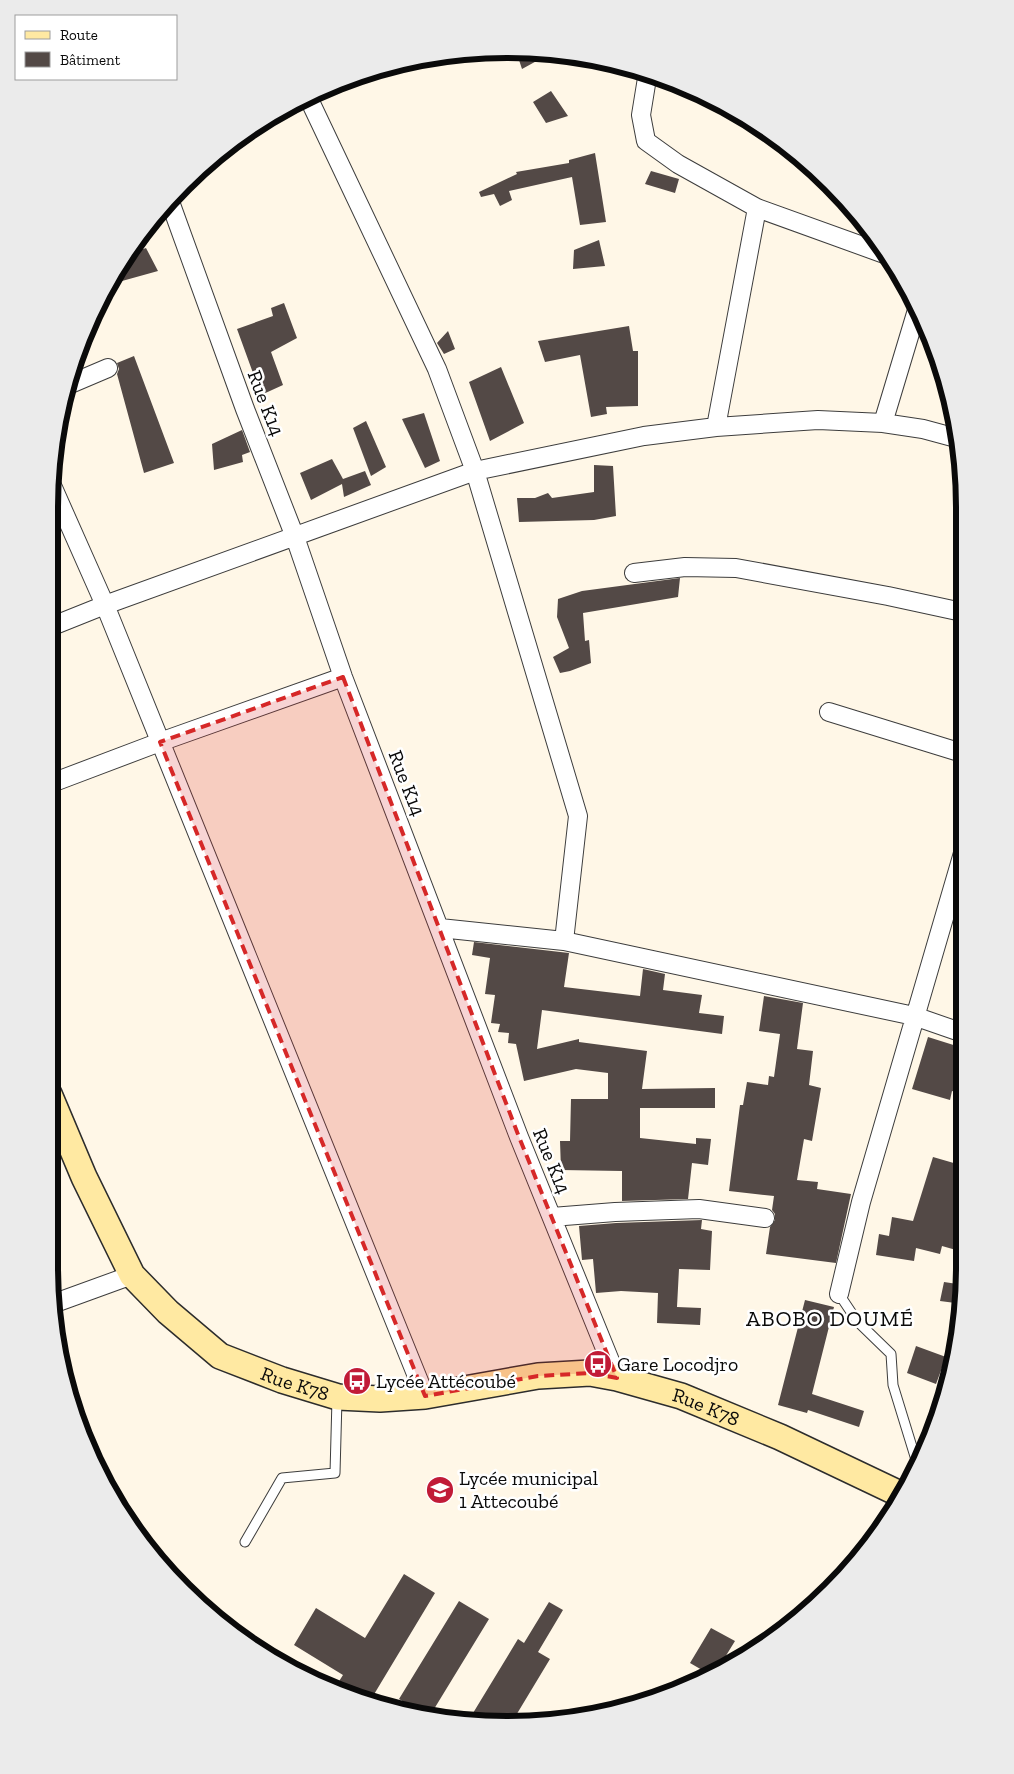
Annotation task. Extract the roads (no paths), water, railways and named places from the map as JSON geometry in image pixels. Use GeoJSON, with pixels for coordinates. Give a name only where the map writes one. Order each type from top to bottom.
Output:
{"type":"FeatureCollection","features":[{"type":"Feature","properties":{"kind":"street"},"geometry":{"type":"LineString","coordinates":[[647,80],[641,115],[646,141],[678,164],[757,208],[877,251]]}},
{"type":"Feature","properties":{"kind":"street"},"geometry":{"type":"LineString","coordinates":[[311,103],[436,369],[475,471],[578,816],[564,941]]}},
{"type":"Feature","properties":{"kind":"street","name":"Rue K14"},"geometry":{"type":"LineString","coordinates":[[172,208],[245,409],[294,537],[343,677],[519,1137],[617,1378]]}},
{"type":"Feature","properties":{"kind":"street"},"geometry":{"type":"LineString","coordinates":[[716,427],[757,208]]}},
{"type":"Feature","properties":{"kind":"street"},"geometry":{"type":"LineString","coordinates":[[883,423],[914,317]]}},
{"type":"Feature","properties":{"kind":"street"},"geometry":{"type":"LineString","coordinates":[[76,382],[108,368]]}},
{"type":"Feature","properties":{"kind":"street"},"geometry":{"type":"LineString","coordinates":[[58,624],[475,471],[644,436],[716,427],[818,420],[883,423],[923,429],[951,437]]}},
{"type":"Feature","properties":{"kind":"street"},"geometry":{"type":"LineString","coordinates":[[58,500],[160,742],[425,1396]]}},
{"type":"Feature","properties":{"kind":"street"},"geometry":{"type":"LineString","coordinates":[[634,573],[685,567],[736,568],[956,611]]}},
{"type":"Feature","properties":{"kind":"street"},"geometry":{"type":"LineString","coordinates":[[58,781],[343,677]]}},
{"type":"Feature","properties":{"kind":"street"},"geometry":{"type":"LineString","coordinates":[[829,712],[956,751]]}},
{"type":"Feature","properties":{"kind":"street"},"geometry":{"type":"LineString","coordinates":[[839,1294],[861,1202],[956,876]]}},
{"type":"Feature","properties":{"kind":"street"},"geometry":{"type":"LineString","coordinates":[[440,928],[564,941],[914,1016],[956,1031]]}},
{"type":"Feature","properties":{"kind":"street","name":"Rue K78"},"geometry":{"type":"LineString","coordinates":[[58,1115],[84,1177],[132,1275],[168,1312],[220,1356],[282,1380],[338,1397],[380,1399],[425,1396],[538,1376],[590,1373],[617,1378],[681,1396],[780,1437],[896,1492]]}},
{"type":"Feature","properties":{"kind":"street"},"geometry":{"type":"LineString","coordinates":[[552,1217],[616,1212],[699,1209],[765,1218]]}},
{"type":"Feature","properties":{"kind":"street"},"geometry":{"type":"LineString","coordinates":[[58,1301],[132,1275]]}},
{"type":"Feature","properties":{"kind":"lane"},"geometry":{"type":"LineString","coordinates":[[839,1294],[858,1321],[891,1354],[893,1385],[915,1455]]}},
{"type":"Feature","properties":{"kind":"lane"},"geometry":{"type":"LineString","coordinates":[[245,1542],[282,1478],[335,1473],[338,1397]]}},
{"type":"Feature","properties":{"kind":"place","name":"Gare Locodjro"},"geometry":{"type":"Point","coordinates":[598,1364]}},
{"type":"Feature","properties":{"kind":"place","name":"Lycée Attécoubé"},"geometry":{"type":"Point","coordinates":[357,1381]}},
{"type":"Feature","properties":{"kind":"place","name":"Lycée municipal 1 Attecoubé"},"geometry":{"type":"Point","coordinates":[440,1490]}},
{"type":"Feature","properties":{"kind":"district","name":"ABOBO DOUMÉ"},"geometry":{"type":"Point","coordinates":[830,1318]}}]}
